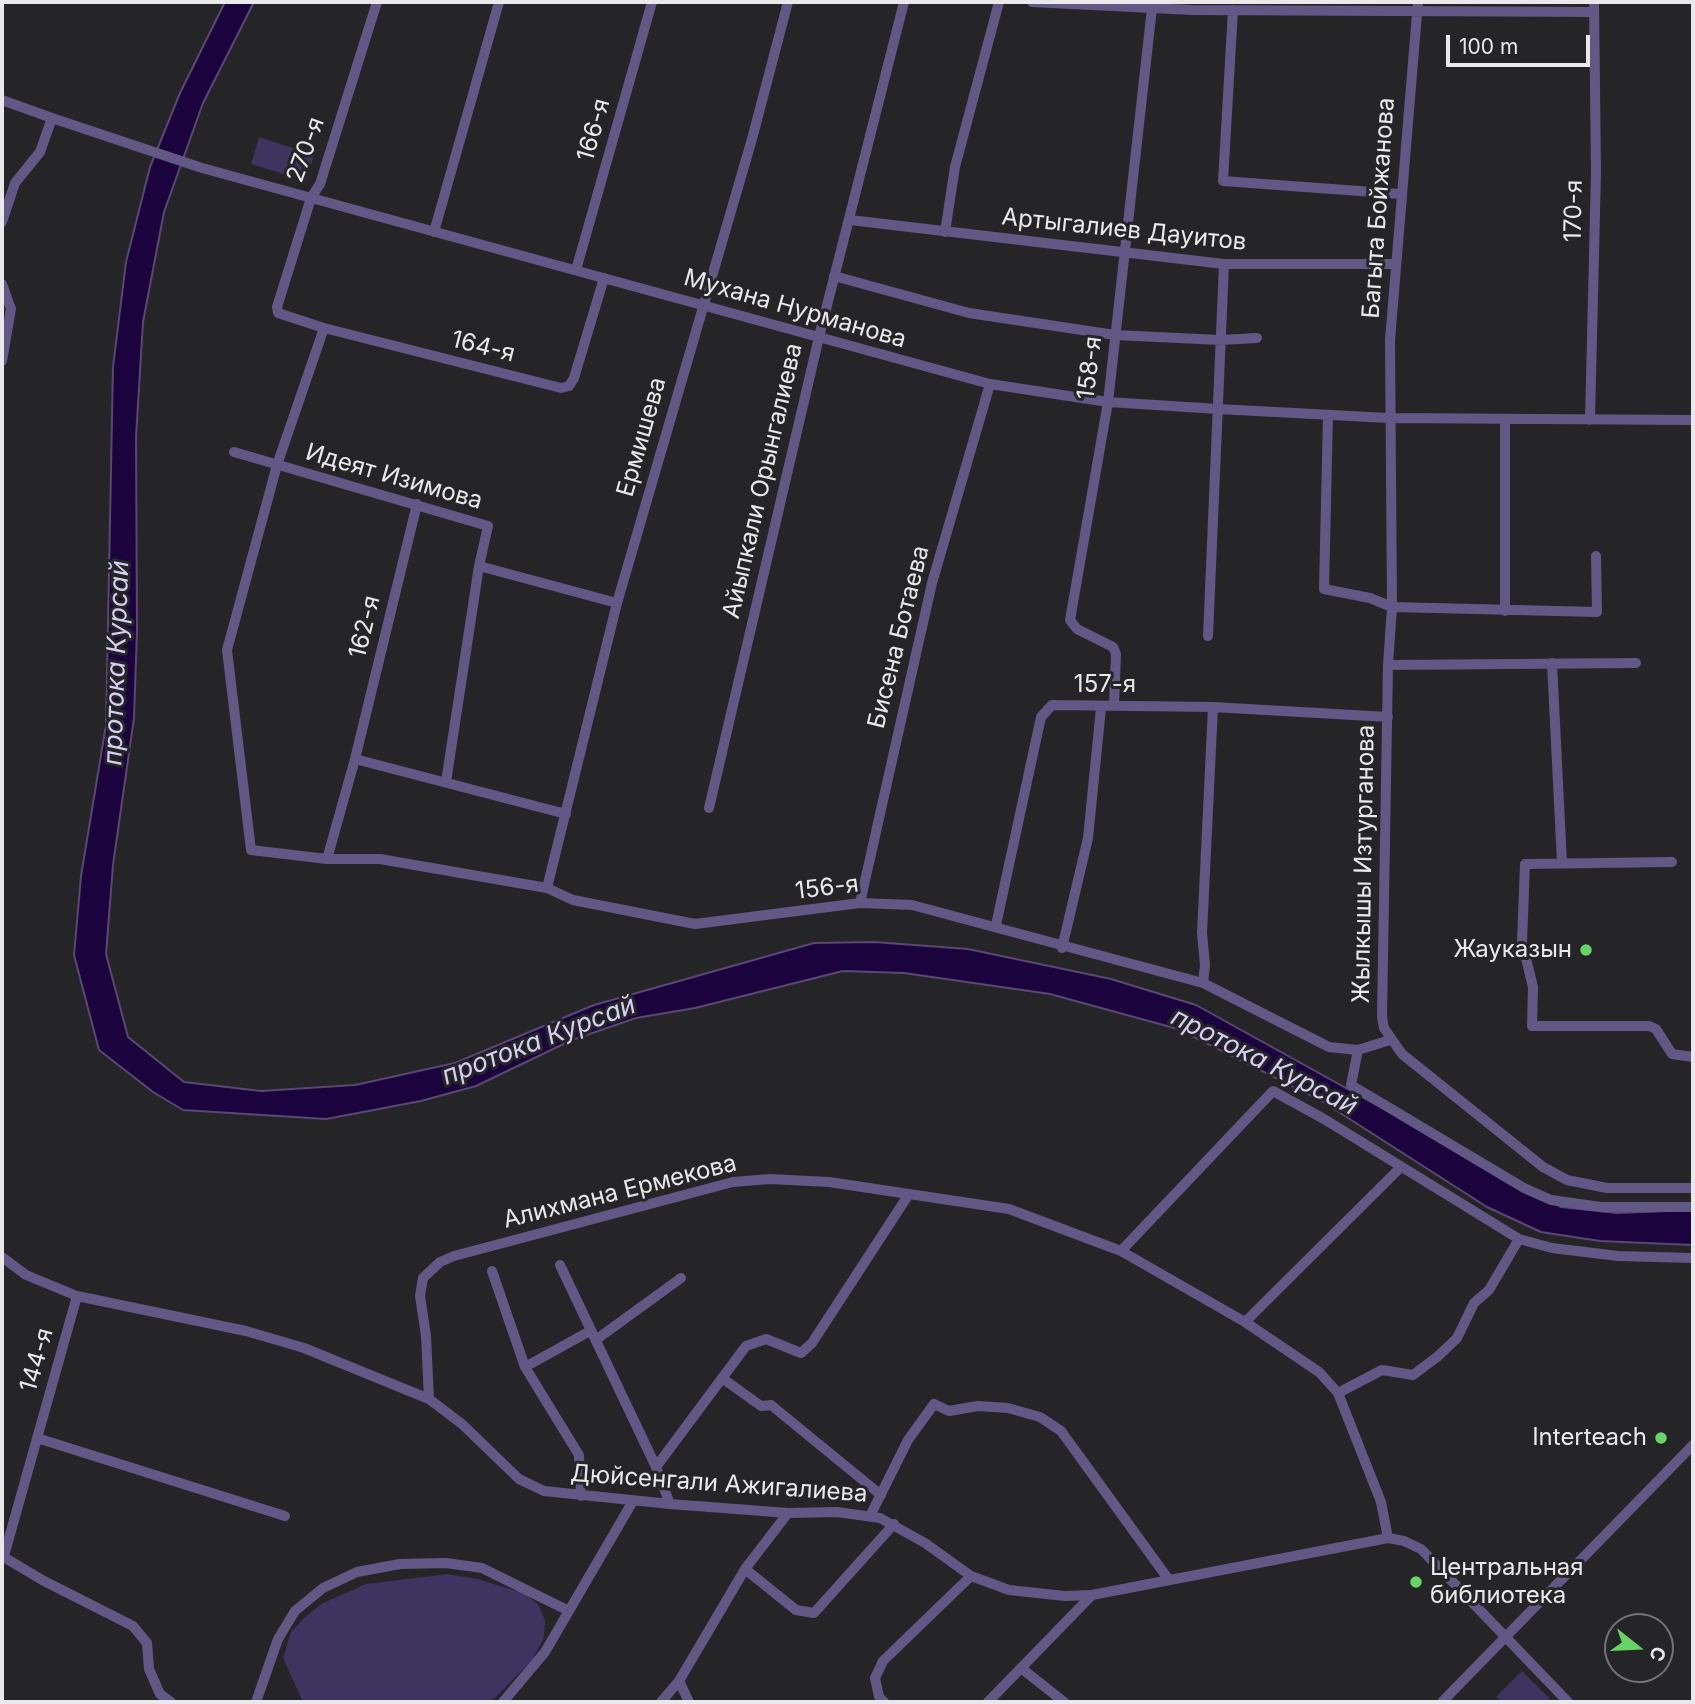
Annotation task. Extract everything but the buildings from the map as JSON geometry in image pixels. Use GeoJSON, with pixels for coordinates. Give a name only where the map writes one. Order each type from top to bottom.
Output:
{"type":"FeatureCollection","features":[{"type":"Feature","properties":{"kind":"street","name":"270-я"},"geometry":{"type":"LineString","coordinates":[[278,313],[311,198],[320,184],[377,2]]}},
{"type":"Feature","properties":{"kind":"street"},"geometry":{"type":"LineString","coordinates":[[434,232],[499,2]]}},
{"type":"Feature","properties":{"kind":"street","name":"166-я"},"geometry":{"type":"LineString","coordinates":[[576,270],[652,2]]}},
{"type":"Feature","properties":{"kind":"street","name":"Ермишева"},"geometry":{"type":"LineString","coordinates":[[547,888],[617,603],[752,139],[788,2]]}},
{"type":"Feature","properties":{"kind":"street","name":"Айыпкали Орынгалиева"},"geometry":{"type":"LineString","coordinates":[[709,808],[818,337],[904,2]]}},
{"type":"Feature","properties":{"kind":"street"},"geometry":{"type":"LineString","coordinates":[[945,232],[955,167],[999,2]]}},
{"type":"Feature","properties":{"kind":"street"},"geometry":{"type":"LineString","coordinates":[[1032,2],[1153,8],[1192,6],[1233,10],[1312,7],[1594,7]]}},
{"type":"Feature","properties":{"kind":"street","name":"Багыта Бойжанова"},"geometry":{"type":"LineString","coordinates":[[1390,418],[1394,264],[1417,7]]}},
{"type":"Feature","properties":{"kind":"street","name":"170-я"},"geometry":{"type":"LineString","coordinates":[[1590,420],[1596,172],[1594,7]]}},
{"type":"Feature","properties":{"kind":"street","name":"158-я"},"geometry":{"type":"LineString","coordinates":[[1114,705],[1116,654],[1113,647],[1077,629],[1070,620],[1108,402],[1153,8]]}},
{"type":"Feature","properties":{"kind":"street"},"geometry":{"type":"LineString","coordinates":[[1233,10],[1223,181],[1400,194]]}},
{"type":"Feature","properties":{"kind":"street","name":"Мухана Нурманова"},"geometry":{"type":"LineString","coordinates":[[2,100],[202,168],[989,384],[1108,402],[1328,415],[1390,418],[1693,420]]}},
{"type":"Feature","properties":{"kind":"street"},"geometry":{"type":"LineString","coordinates":[[2,222],[15,183],[40,152],[52,118]]}},
{"type":"Feature","properties":{"kind":"street","name":"Артыгалиев Дауитов"},"geometry":{"type":"LineString","coordinates":[[850,220],[1125,255],[1224,264],[1394,264]]}},
{"type":"Feature","properties":{"kind":"street"},"geometry":{"type":"LineString","coordinates":[[1208,636],[1224,264]]}},
{"type":"Feature","properties":{"kind":"street"},"geometry":{"type":"LineString","coordinates":[[834,276],[969,313],[1115,335],[1220,340],[1257,338]]}},
{"type":"Feature","properties":{"kind":"street","name":"164-я"},"geometry":{"type":"LineString","coordinates":[[278,313],[324,328],[561,388],[569,386],[574,378],[604,278]]}},
{"type":"Feature","properties":{"kind":"street"},"geometry":{"type":"LineString","coordinates":[[2,284],[11,309],[2,361]]}},
{"type":"Feature","properties":{"kind":"street"},"geometry":{"type":"LineString","coordinates":[[277,465],[324,328]]}},
{"type":"Feature","properties":{"kind":"street","name":"Бисена Ботаева"},"geometry":{"type":"LineString","coordinates":[[860,903],[932,583],[989,384]]}},
{"type":"Feature","properties":{"kind":"street"},"geometry":{"type":"LineString","coordinates":[[1328,415],[1324,589],[1370,598],[1392,607],[1597,612],[1596,556]]}},
{"type":"Feature","properties":{"kind":"street","name":"Жылкышы Изтурганова"},"geometry":{"type":"LineString","coordinates":[[1390,418],[1392,607],[1388,665],[1382,1017],[1390,1040]]}},
{"type":"Feature","properties":{"kind":"street"},"geometry":{"type":"LineString","coordinates":[[1505,419],[1505,611]]}},
{"type":"Feature","properties":{"kind":"street","name":"Идеят Изимова"},"geometry":{"type":"LineString","coordinates":[[234,452],[488,526],[479,566]]}},
{"type":"Feature","properties":{"kind":"street","name":"156-я"},"geometry":{"type":"LineString","coordinates":[[277,465],[227,650],[251,850],[327,859],[380,859],[547,888],[573,900],[695,924],[860,903],[912,905],[996,925],[1062,947],[1203,983],[1329,1047],[1358,1050],[1390,1040]]}},
{"type":"Feature","properties":{"kind":"street","name":"162-я"},"geometry":{"type":"LineString","coordinates":[[327,859],[355,759],[417,504]]}},
{"type":"Feature","properties":{"kind":"street"},"geometry":{"type":"LineString","coordinates":[[446,782],[479,566],[617,603]]}},
{"type":"Feature","properties":{"kind":"street"},"geometry":{"type":"LineString","coordinates":[[1552,663],[1562,863]]}},
{"type":"Feature","properties":{"kind":"street"},"geometry":{"type":"LineString","coordinates":[[1388,665],[1636,663]]}},
{"type":"Feature","properties":{"kind":"street","name":"157-я"},"geometry":{"type":"LineString","coordinates":[[996,925],[1041,717],[1052,705],[1213,708],[1388,717]]}},
{"type":"Feature","properties":{"kind":"street"},"geometry":{"type":"LineString","coordinates":[[1062,947],[1088,838],[1101,708]]}},
{"type":"Feature","properties":{"kind":"street"},"geometry":{"type":"LineString","coordinates":[[1203,983],[1206,965],[1202,933],[1213,708]]}},
{"type":"Feature","properties":{"kind":"street"},"geometry":{"type":"LineString","coordinates":[[355,759],[566,814]]}},
{"type":"Feature","properties":{"kind":"street"},"geometry":{"type":"LineString","coordinates":[[1672,862],[1525,864],[1522,942],[1533,987],[1532,1026],[1649,1026],[1656,1029],[1672,1054],[1693,1058]]}},
{"type":"Feature","properties":{"kind":"street"},"geometry":{"type":"LineString","coordinates":[[1390,1040],[1402,1054],[1543,1167],[1567,1180],[1607,1188],[1693,1188]]}},
{"type":"Feature","properties":{"kind":"street"},"geometry":{"type":"LineString","coordinates":[[1358,1050],[1351,1084],[1524,1188],[1551,1200],[1601,1206],[1693,1207]]}},
{"type":"Feature","properties":{"kind":"street"},"geometry":{"type":"LineString","coordinates":[[1121,1251],[1273,1091],[1324,1119],[1519,1239],[1552,1248],[1618,1256],[1693,1258]]}},
{"type":"Feature","properties":{"kind":"street"},"geometry":{"type":"LineString","coordinates":[[1245,1322],[1401,1167]]}},
{"type":"Feature","properties":{"kind":"street","name":"Алихмана Ермекова"},"geometry":{"type":"LineString","coordinates":[[429,1399],[426,1336],[419,1296],[423,1278],[440,1262],[454,1256],[733,1182],[803,1180],[909,1194],[1009,1209],[1121,1251],[1245,1322],[1319,1372],[1338,1393],[1381,1502],[1388,1538]]}},
{"type":"Feature","properties":{"kind":"street"},"geometry":{"type":"LineString","coordinates":[[656,1467],[746,1346],[766,1339],[802,1353],[812,1343],[909,1194]]}},
{"type":"Feature","properties":{"kind":"street"},"geometry":{"type":"LineString","coordinates":[[1338,1393],[1382,1370],[1413,1375],[1437,1357],[1457,1338],[1474,1303],[1489,1290],[1519,1239]]}},
{"type":"Feature","properties":{"kind":"street","name":"Дюйсенгали Ажигалиева"},"geometry":{"type":"LineString","coordinates":[[2,1257],[26,1275],[76,1296],[246,1331],[304,1348],[429,1399],[462,1424],[519,1479],[544,1491],[670,1504],[870,1516],[894,1524],[971,1576],[1009,1590],[1065,1596],[1093,1595],[1388,1538],[1421,1549],[1568,1702]]}},
{"type":"Feature","properties":{"kind":"street"},"geometry":{"type":"LineString","coordinates":[[560,1265],[656,1467],[670,1504]]}},
{"type":"Feature","properties":{"kind":"street"},"geometry":{"type":"LineString","coordinates":[[492,1271],[525,1367],[579,1455],[581,1496]]}},
{"type":"Feature","properties":{"kind":"street"},"geometry":{"type":"LineString","coordinates":[[525,1367],[593,1335],[681,1278]]}},
{"type":"Feature","properties":{"kind":"street","name":"144-я"},"geometry":{"type":"LineString","coordinates":[[3,1556],[76,1296]]}},
{"type":"Feature","properties":{"kind":"street"},"geometry":{"type":"LineString","coordinates":[[722,1378],[761,1406],[771,1405],[881,1494]]}},
{"type":"Feature","properties":{"kind":"street"},"geometry":{"type":"LineString","coordinates":[[870,1516],[908,1440],[934,1404],[950,1411],[978,1406],[1008,1408],[1029,1414],[1060,1431],[1169,1580]]}},
{"type":"Feature","properties":{"kind":"street"},"geometry":{"type":"LineString","coordinates":[[37,1438],[285,1516]]}},
{"type":"Feature","properties":{"kind":"street"},"geometry":{"type":"LineString","coordinates":[[1442,1702],[1693,1445]]}},
{"type":"Feature","properties":{"kind":"street"},"geometry":{"type":"LineString","coordinates":[[503,1702],[545,1652],[633,1501]]}},
{"type":"Feature","properties":{"kind":"street"},"geometry":{"type":"LineString","coordinates":[[661,1702],[679,1681],[745,1569],[788,1513]]}},
{"type":"Feature","properties":{"kind":"street"},"geometry":{"type":"LineString","coordinates":[[745,1569],[796,1610],[814,1613],[894,1524]]}},
{"type":"Feature","properties":{"kind":"street"},"geometry":{"type":"LineString","coordinates":[[3,1556],[44,1581],[133,1626],[147,1643],[149,1669],[160,1694],[171,1702]]}},
{"type":"Feature","properties":{"kind":"street"},"geometry":{"type":"LineString","coordinates":[[256,1702],[278,1639],[295,1611],[323,1588],[357,1572],[400,1564],[446,1563],[482,1568],[569,1611]]}},
{"type":"Feature","properties":{"kind":"street"},"geometry":{"type":"LineString","coordinates":[[884,1702],[879,1698],[875,1678],[883,1661],[971,1576]]}},
{"type":"Feature","properties":{"kind":"street"},"geometry":{"type":"LineString","coordinates":[[988,1702],[1093,1595]]}},
{"type":"Feature","properties":{"kind":"street"},"geometry":{"type":"LineString","coordinates":[[1021,1668],[1064,1702]]}},
{"type":"Feature","properties":{"kind":"street"},"geometry":{"type":"LineString","coordinates":[[679,1681],[689,1702]]}},
{"type":"Feature","properties":{"kind":"shaded area"},"geometry":{"type":"Polygon","coordinates":[[[259,137],[314,155],[306,181],[251,164],[259,137]]]}},
{"type":"Feature","properties":{"kind":"shaded area"},"geometry":{"type":"Polygon","coordinates":[[[448,1574],[478,1579],[526,1594],[539,1606],[545,1620],[544,1638],[532,1660],[491,1702],[303,1702],[283,1658],[291,1632],[306,1616],[323,1603],[366,1584],[448,1574]]]}},
{"type":"Feature","properties":{"kind":"shaded area"},"geometry":{"type":"Polygon","coordinates":[[[1522,1671],[1553,1702],[1502,1702],[1496,1697],[1522,1671]]]}},
{"type":"Feature","properties":{"kind":"water","name":"протока Курсай"},"geometry":{"type":"Polygon","coordinates":[[[225,2],[254,2],[203,103],[164,212],[143,322],[136,437],[137,630],[134,718],[113,865],[106,954],[128,1037],[184,1082],[261,1091],[355,1085],[455,1063],[594,1005],[814,943],[874,942],[968,949],[1111,979],[1196,1005],[1561,1207],[1617,1213],[1693,1210],[1693,1245],[1600,1241],[1541,1232],[1487,1207],[1320,1100],[1178,1029],[1050,994],[904,973],[843,971],[695,1008],[636,1018],[572,1040],[476,1086],[421,1101],[326,1119],[183,1110],[153,1092],[99,1050],[74,955],[81,876],[106,725],[113,367],[126,262],[150,167],[180,93],[225,2]]]}},
{"type":"Feature","properties":{"kind":"place","name":"Жауказын"},"geometry":{"type":"Point","coordinates":[1586,950]}},
{"type":"Feature","properties":{"kind":"place","name":"Interteach"},"geometry":{"type":"Point","coordinates":[1661,1438]}},
{"type":"Feature","properties":{"kind":"place","name":"Центральная библиотека"},"geometry":{"type":"Point","coordinates":[1416,1582]}}]}
